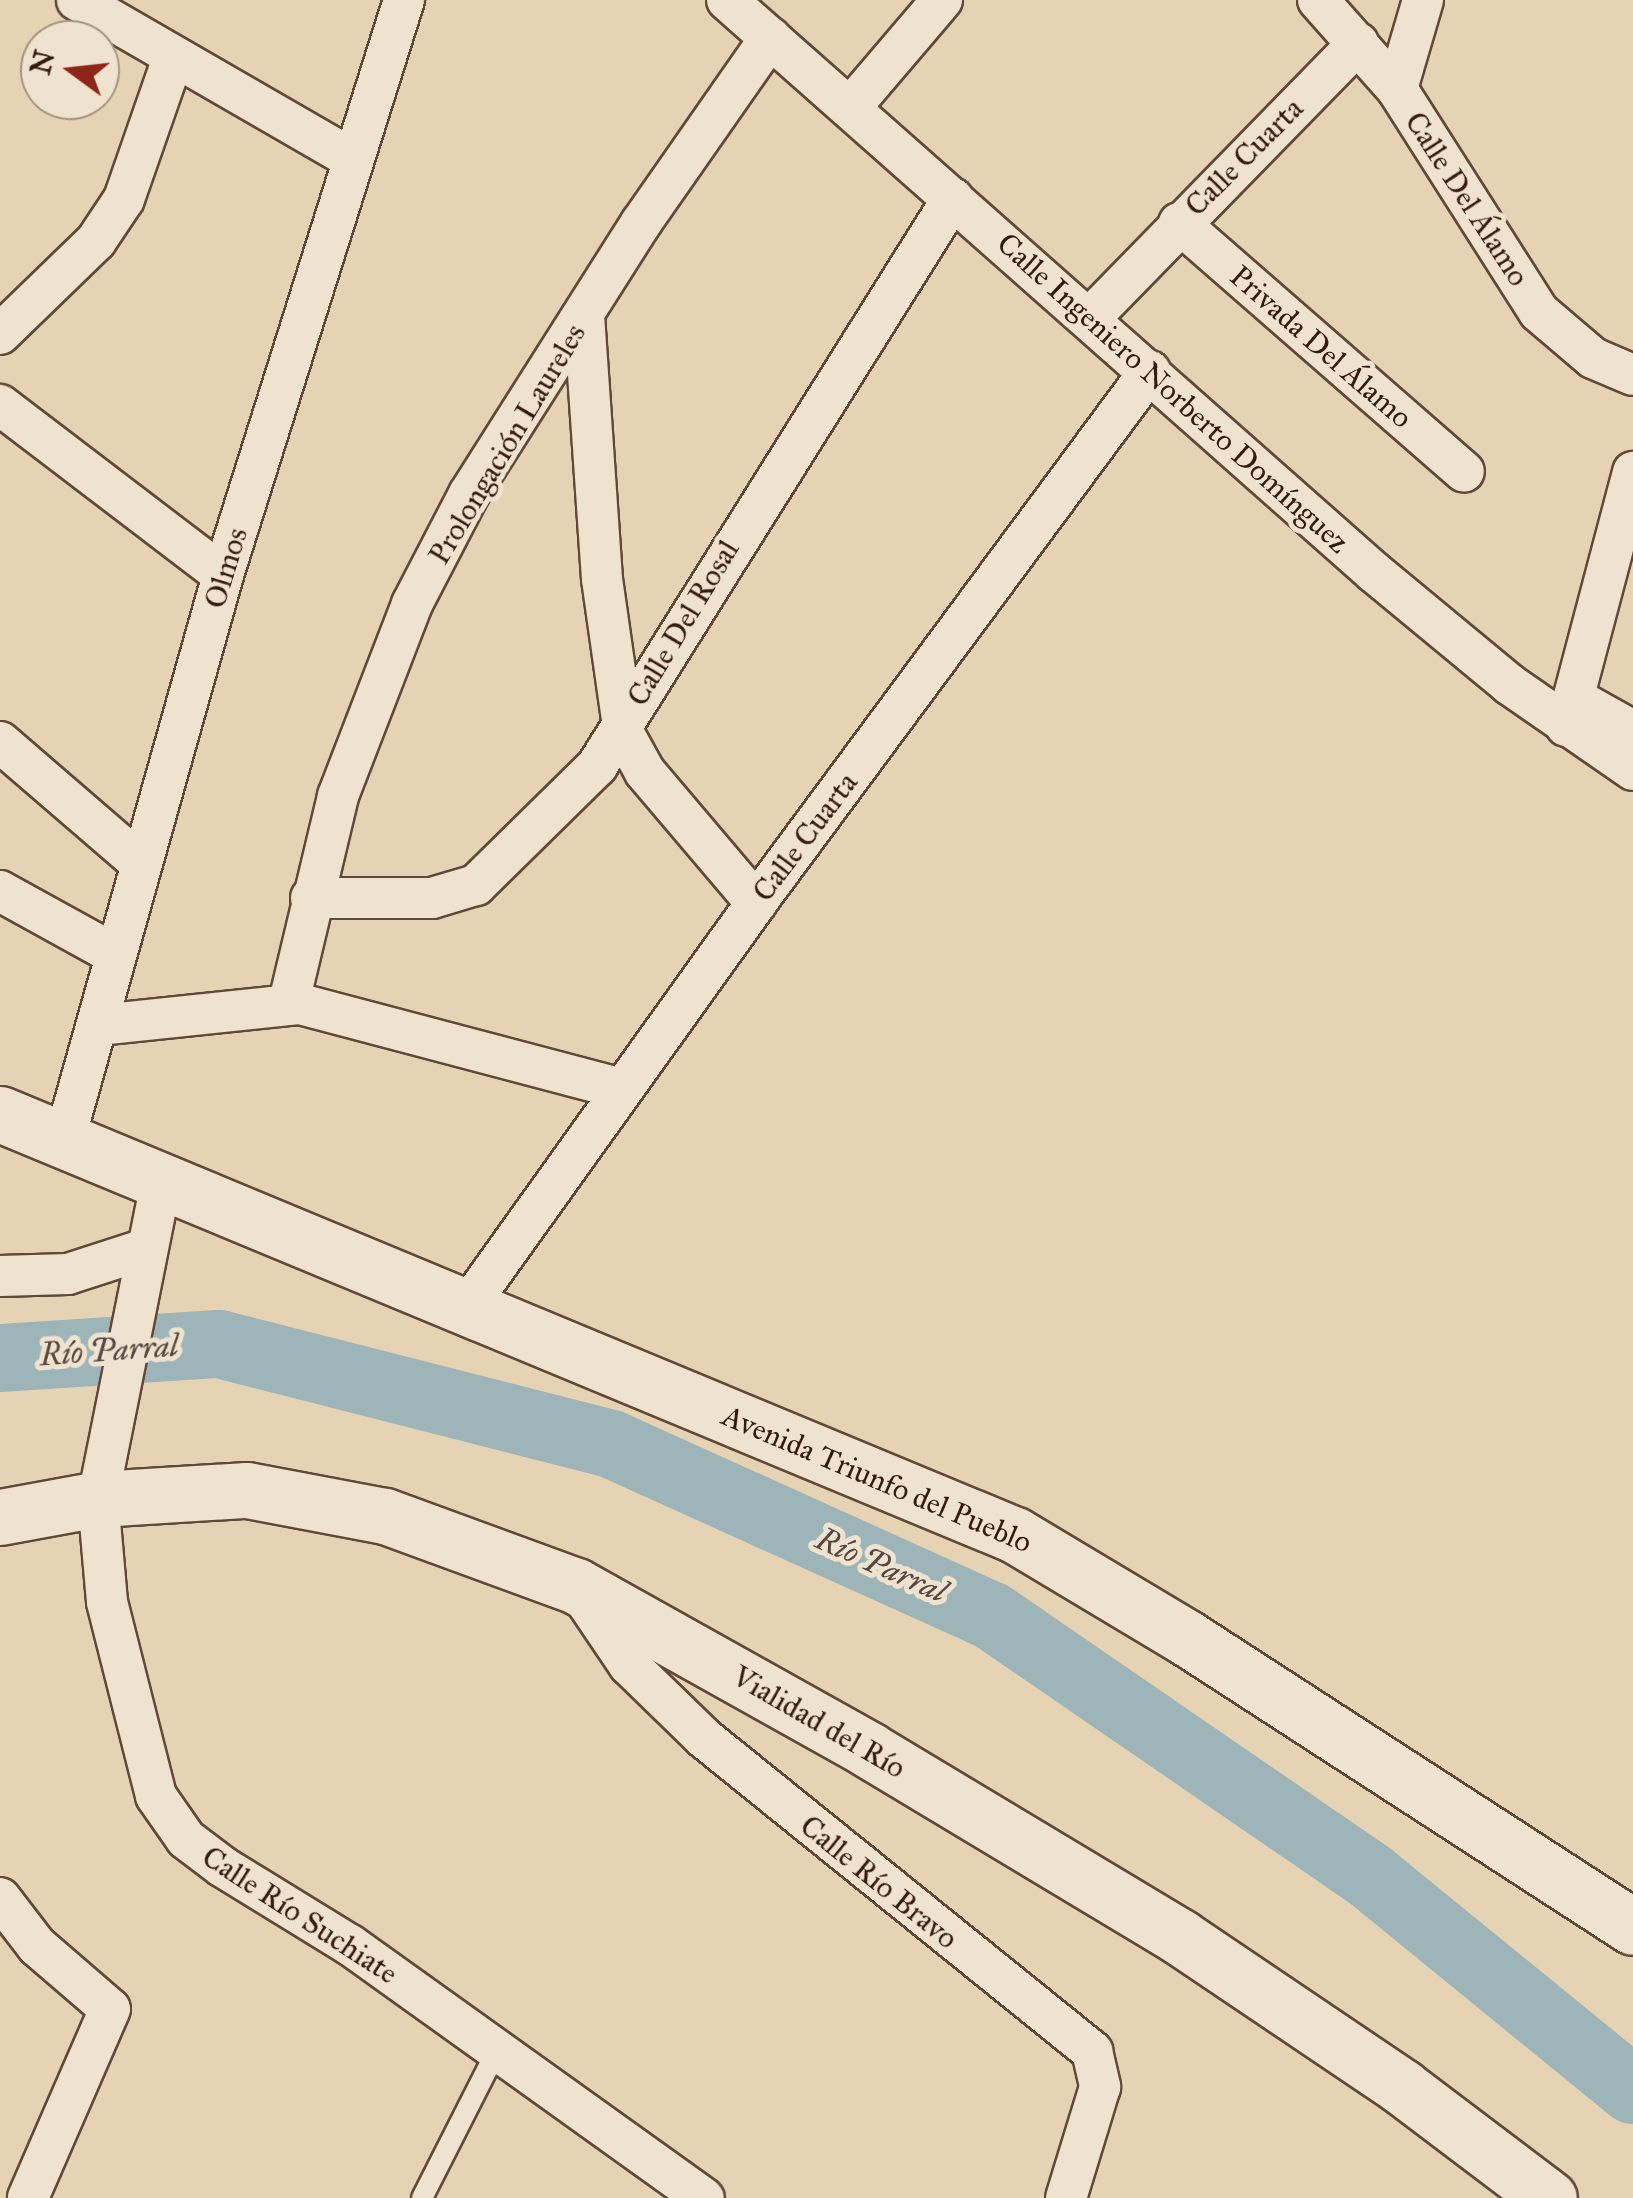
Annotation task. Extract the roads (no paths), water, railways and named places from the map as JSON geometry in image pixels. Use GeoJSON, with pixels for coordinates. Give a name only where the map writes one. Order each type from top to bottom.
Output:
{"type":"FeatureCollection","features":[{"type":"Feature","properties":{"kind":"street"},"geometry":{"type":"LineString","coordinates":[[76,0],[352,159]]}},
{"type":"Feature","properties":{"kind":"street","name":"Olmos"},"geometry":{"type":"LineString","coordinates":[[64,1142],[99,1025],[139,862],[223,575],[404,0]]}},
{"type":"Feature","properties":{"kind":"street","name":"Calle Ingeniero Norberto Domínguez"},"geometry":{"type":"LineString","coordinates":[[726,0],[1374,573],[1570,712],[1633,770]]}},
{"type":"Feature","properties":{"kind":"street"},"geometry":{"type":"LineString","coordinates":[[850,108],[942,0]]}},
{"type":"Feature","properties":{"kind":"street","name":"Calle Del Álamo"},"geometry":{"type":"LineString","coordinates":[[1318,0],[1396,89],[1539,312],[1592,358],[1633,374]]}},
{"type":"Feature","properties":{"kind":"street"},"geometry":{"type":"LineString","coordinates":[[1396,89],[1423,0]]}},
{"type":"Feature","properties":{"kind":"street","name":"Prolongación Laureles"},"geometry":{"type":"LineString","coordinates":[[289,1002],[311,898],[362,725],[412,604],[470,494],[584,315],[770,38]]}},
{"type":"Feature","properties":{"kind":"street","name":"Calle Cuarta"},"geometry":{"type":"LineString","coordinates":[[1090,318],[1178,223],[1358,42]]}},
{"type":"Feature","properties":{"kind":"street"},"geometry":{"type":"LineString","coordinates":[[0,334],[96,241],[124,199],[173,58]]}},
{"type":"Feature","properties":{"kind":"street","name":"Calle Del Rosal"},"geometry":{"type":"LineString","coordinates":[[311,898],[432,898],[476,885],[597,766],[953,198]]}},
{"type":"Feature","properties":{"kind":"street","name":"Privada Del Álamo"},"geometry":{"type":"LineString","coordinates":[[1178,223],[1464,472]]}},
{"type":"Feature","properties":{"kind":"street"},"geometry":{"type":"LineString","coordinates":[[584,315],[602,580],[622,725],[645,772],[756,903]]}},
{"type":"Feature","properties":{"kind":"street","name":"Calle Cuarta"},"geometry":{"type":"LineString","coordinates":[[467,1308],[756,903],[1150,371]]}},
{"type":"Feature","properties":{"kind":"street"},"geometry":{"type":"LineString","coordinates":[[0,404],[223,575]]}},
{"type":"Feature","properties":{"kind":"street"},"geometry":{"type":"LineString","coordinates":[[1633,472],[1570,712],[1633,731]]}},
{"type":"Feature","properties":{"kind":"street"},"geometry":{"type":"LineString","coordinates":[[0,742],[139,862]]}},
{"type":"Feature","properties":{"kind":"street"},"geometry":{"type":"LineString","coordinates":[[0,891],[116,955]]}},
{"type":"Feature","properties":{"kind":"street"},"geometry":{"type":"LineString","coordinates":[[99,1025],[289,1002],[622,1089]]}},
{"type":"Feature","properties":{"kind":"street","name":"Avenida Triunfo del Pueblo"},"geometry":{"type":"LineString","coordinates":[[0,1114],[1016,1536],[1187,1638],[1633,1927]]}},
{"type":"Feature","properties":{"kind":"street","name":"Calle Río Suchiate"},"geometry":{"type":"LineString","coordinates":[[160,1183],[141,1258],[100,1485],[100,1552],[146,1766],[170,1822],[223,1867],[498,2048],[704,2198]]}},
{"type":"Feature","properties":{"kind":"street"},"geometry":{"type":"LineString","coordinates":[[0,1276],[68,1274],[141,1258]]}},
{"type":"Feature","properties":{"kind":"street","name":"Vialidad del Río"},"geometry":{"type":"LineString","coordinates":[[0,1517],[100,1485],[302,1498],[480,1546],[576,1586],[853,1740],[1180,1938],[1402,2086],[1549,2198]]}},
{"type":"Feature","properties":{"kind":"street","name":"Calle Río Bravo"},"geometry":{"type":"LineString","coordinates":[[576,1586],[630,1665],[704,1738],[1092,2051],[1100,2087],[1066,2198]]}},
{"type":"Feature","properties":{"kind":"street"},"geometry":{"type":"LineString","coordinates":[[0,1898],[37,1946],[110,2009],[28,2198]]}},
{"type":"Feature","properties":{"kind":"lane"},"geometry":{"type":"LineString","coordinates":[[422,2198],[498,2048]]}},
{"type":"Feature","properties":{"kind":"waterway","name":"Río Parral"},"geometry":{"type":"LineString","coordinates":[[0,1358],[219,1344],[611,1444],[992,1616],[1369,1875],[1633,2090]]}}]}
